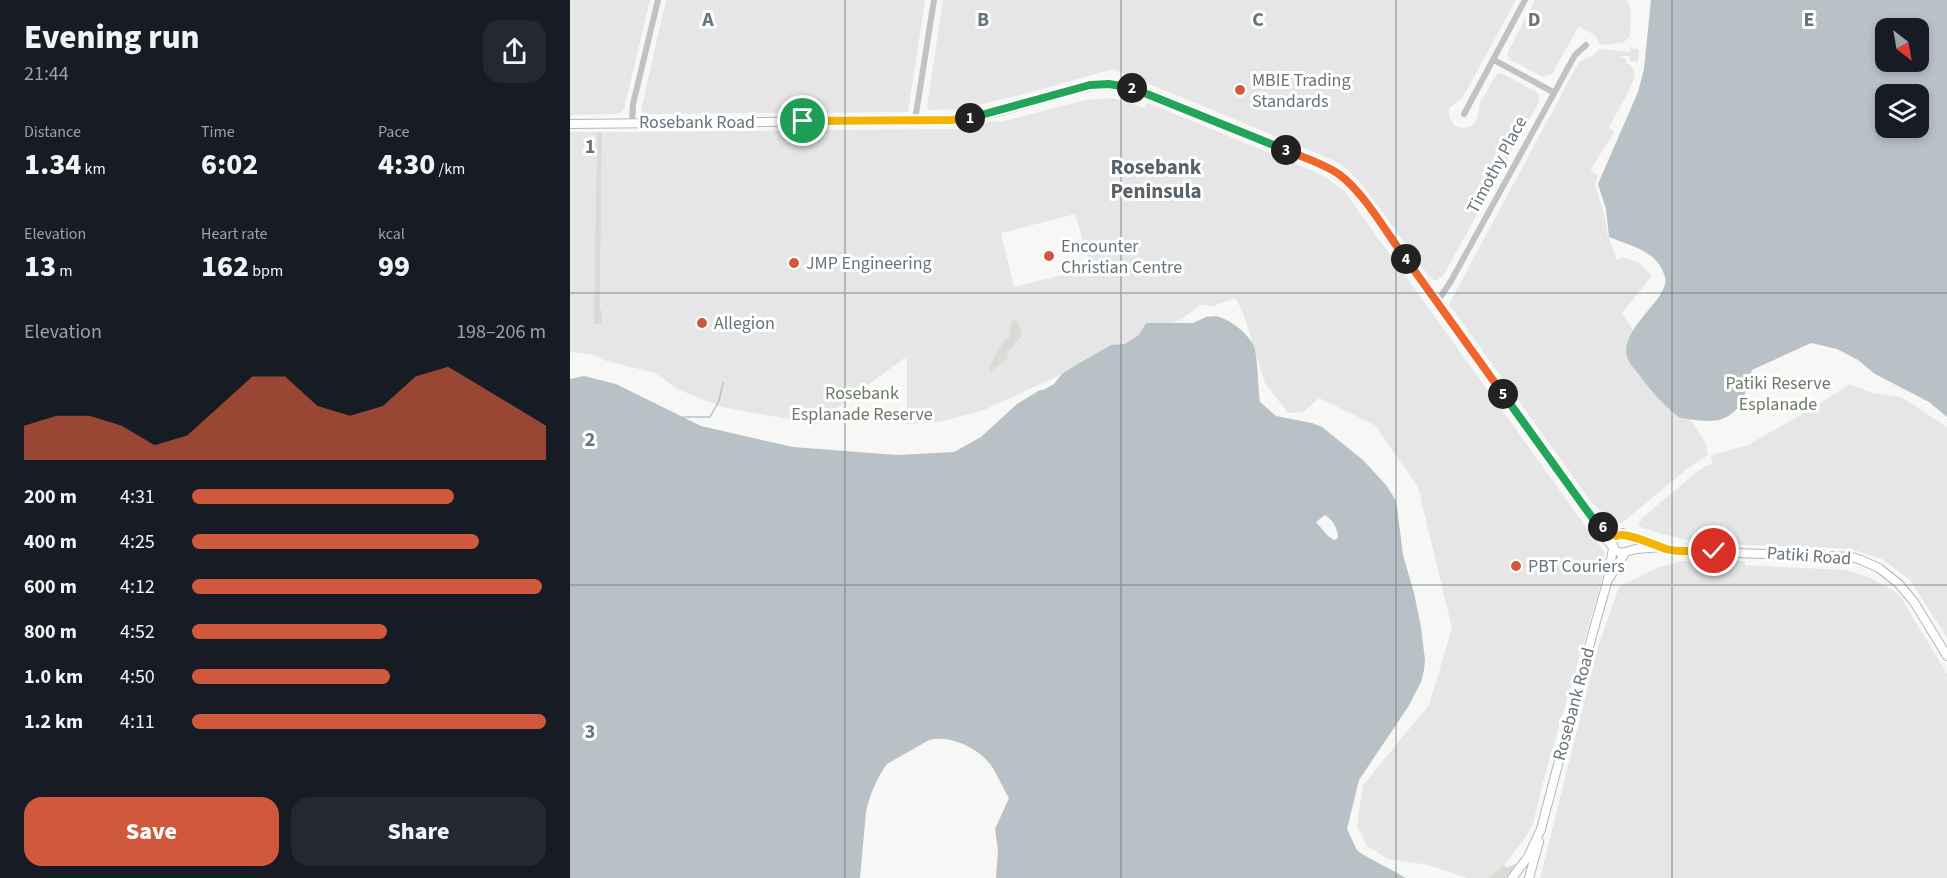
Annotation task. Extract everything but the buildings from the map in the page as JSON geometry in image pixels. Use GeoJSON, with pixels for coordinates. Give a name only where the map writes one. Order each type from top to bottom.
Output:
{"type":"FeatureCollection","features":[{"type":"Feature","properties":{"kind":"highway"},"geometry":{"type":"LineString","coordinates":[[1512,878],[1528,857],[1541,829]]}},
{"type":"Feature","properties":{"kind":"highway"},"geometry":{"type":"LineString","coordinates":[[1529,878],[1541,829]]}},
{"type":"Feature","properties":{"kind":"main road","name":"Rosebank Road"},"geometry":{"type":"LineString","coordinates":[[570,124],[968,118],[1090,85],[1109,84],[1137,89],[1322,165],[1341,176],[1364,201],[1613,547],[1608,579],[1541,829]]}},
{"type":"Feature","properties":{"kind":"main road","name":"Rosebank Road"},"geometry":{"type":"LineString","coordinates":[[1597,524],[1616,536]]}},
{"type":"Feature","properties":{"kind":"main road"},"geometry":{"type":"LineString","coordinates":[[1623,533],[1630,537],[1632,547],[1626,552],[1617,552],[1612,543],[1616,536],[1623,533]]}},
{"type":"Feature","properties":{"kind":"main road","name":"Patiki Road"},"geometry":{"type":"LineString","coordinates":[[1630,537],[1676,550],[1852,557],[1861,560],[1879,568],[1899,584],[1914,602],[1947,656]]}},
{"type":"Feature","properties":{"kind":"main road","name":"Patiki Road"},"geometry":{"type":"LineString","coordinates":[[1626,552],[1662,547]]}},
{"type":"Feature","properties":{"kind":"main road","name":"Rosebank Road"},"geometry":{"type":"LineString","coordinates":[[1608,579],[1626,552]]}},
{"type":"Feature","properties":{"kind":"street"},"geometry":{"type":"LineString","coordinates":[[632,123],[633,104],[658,0]]}},
{"type":"Feature","properties":{"kind":"street"},"geometry":{"type":"LineString","coordinates":[[915,120],[934,0]]}},
{"type":"Feature","properties":{"kind":"street"},"geometry":{"type":"LineString","coordinates":[[1464,114],[1525,0]]}},
{"type":"Feature","properties":{"kind":"street","name":"Timothy Place"},"geometry":{"type":"LineString","coordinates":[[1436,300],[1451,281],[1553,92],[1575,55],[1586,45]]}},
{"type":"Feature","properties":{"kind":"street"},"geometry":{"type":"LineString","coordinates":[[1494,60],[1553,92]]}},
{"type":"Feature","properties":{"kind":"shaded area"},"geometry":{"type":"Polygon","coordinates":[[[570,0],[650,0],[624,109],[620,113],[570,115],[570,0]]]}},
{"type":"Feature","properties":{"kind":"shaded area"},"geometry":{"type":"Polygon","coordinates":[[[666,0],[925,0],[908,112],[644,114],[641,110],[666,0]]]}},
{"type":"Feature","properties":{"kind":"shaded area"},"geometry":{"type":"Polygon","coordinates":[[[943,0],[1516,0],[1463,97],[1449,108],[1449,117],[1454,125],[1459,127],[1465,128],[1473,125],[1477,119],[1480,103],[1496,75],[1501,73],[1536,92],[1539,95],[1539,102],[1443,276],[1434,280],[1361,183],[1345,167],[1113,69],[960,109],[930,110],[927,107],[943,0]]]}},
{"type":"Feature","properties":{"kind":"shaded area"},"geometry":{"type":"Polygon","coordinates":[[[1535,0],[1627,0],[1631,10],[1630,36],[1624,42],[1600,44],[1596,36],[1579,26],[1552,74],[1543,77],[1511,60],[1507,54],[1535,0]]]}},
{"type":"Feature","properties":{"kind":"shaded area"},"geometry":{"type":"Polygon","coordinates":[[[1651,0],[1947,0],[1947,417],[1929,402],[1875,374],[1858,360],[1837,349],[1811,343],[1752,370],[1740,405],[1722,419],[1707,421],[1681,418],[1671,411],[1653,392],[1627,357],[1630,335],[1660,294],[1665,285],[1665,277],[1650,255],[1609,237],[1606,209],[1598,184],[1638,92],[1644,69],[1651,0]]]}},
{"type":"Feature","properties":{"kind":"shaded area"},"geometry":{"type":"Polygon","coordinates":[[[1631,48],[1639,49],[1638,62],[1629,61],[1630,56],[1620,56],[1626,59],[1635,75],[1609,127],[1614,132],[1590,171],[1598,175],[1595,185],[1606,221],[1607,233],[1617,260],[1622,257],[1638,262],[1652,276],[1622,313],[1706,444],[1708,455],[1688,468],[1622,523],[1614,522],[1592,503],[1449,304],[1579,62],[1595,54],[1599,49],[1630,52],[1631,48]]]}},
{"type":"Feature","properties":{"kind":"shaded area"},"geometry":{"type":"Polygon","coordinates":[[[1113,98],[1145,108],[1148,103],[1318,173],[1345,192],[1604,552],[1606,565],[1533,824],[1504,865],[1488,878],[1467,878],[1429,865],[1388,859],[1367,846],[1357,826],[1363,785],[1429,705],[1452,628],[1418,487],[1375,425],[1319,398],[1303,412],[1288,413],[1265,383],[1243,312],[1235,298],[1213,306],[1200,305],[1183,318],[984,410],[939,422],[907,424],[907,356],[815,424],[722,407],[677,389],[655,373],[603,360],[595,355],[570,352],[570,132],[597,132],[595,324],[600,311],[602,132],[962,129],[992,121],[1000,122],[1086,100],[1113,98]],[[1075,214],[1001,233],[1014,287],[1091,268],[1075,214]]]}},
{"type":"Feature","properties":{"kind":"shaded area"},"geometry":{"type":"Polygon","coordinates":[[[597,132],[602,132],[600,310],[602,311],[602,324],[594,324],[597,132]]]}},
{"type":"Feature","properties":{"kind":"shaded area"},"geometry":{"type":"Polygon","coordinates":[[[1216,316],[1232,323],[1253,344],[1260,402],[1276,416],[1322,427],[1363,460],[1386,485],[1395,499],[1403,555],[1421,627],[1424,670],[1421,682],[1408,707],[1359,780],[1347,829],[1357,850],[1406,878],[996,878],[998,850],[995,829],[1009,798],[993,768],[978,752],[954,741],[937,739],[929,740],[887,764],[880,775],[866,812],[860,878],[570,878],[570,379],[584,376],[616,384],[701,426],[793,447],[897,455],[954,452],[981,437],[1017,404],[1054,384],[1062,374],[1076,365],[1111,345],[1125,344],[1139,335],[1146,323],[1193,323],[1206,317],[1216,316]],[[1325,515],[1316,522],[1334,540],[1338,538],[1337,531],[1333,522],[1325,515]]]}},
{"type":"Feature","properties":{"kind":"shaded area"},"geometry":{"type":"Polygon","coordinates":[[[1012,321],[1018,321],[1022,335],[1006,354],[1009,357],[989,373],[991,363],[1005,338],[1009,339],[1012,321]]]}},
{"type":"Feature","properties":{"kind":"shaded area"},"geometry":{"type":"Polygon","coordinates":[[[1850,384],[1872,393],[1901,397],[1947,427],[1947,638],[1910,580],[1882,559],[1851,549],[1701,543],[1638,526],[1641,519],[1694,474],[1712,464],[1711,455],[1746,446],[1850,384]]]}},
{"type":"Feature","properties":{"kind":"shaded area"},"geometry":{"type":"Polygon","coordinates":[[[1701,559],[1745,561],[1745,565],[1846,570],[1869,577],[1900,596],[1947,674],[1947,878],[1540,878],[1597,650],[1619,587],[1656,568],[1701,559]]]}},
{"type":"Feature","properties":{"kind":"shaded area"},"geometry":{"type":"Polygon","coordinates":[[[1515,864],[1519,865],[1508,878],[1488,878],[1504,865],[1507,868],[1515,864]]]}},
{"type":"Feature","properties":{"kind":"waterway"},"geometry":{"type":"LineString","coordinates":[[683,417],[710,417],[719,401],[723,383]]}},
{"type":"Feature","properties":{"kind":"place","name":"MBIE Trading Standards"},"geometry":{"type":"Point","coordinates":[1240,90]}},
{"type":"Feature","properties":{"kind":"place","name":"Encounter Christian Centre"},"geometry":{"type":"Point","coordinates":[1049,256]}},
{"type":"Feature","properties":{"kind":"place","name":"JMP Engineering"},"geometry":{"type":"Point","coordinates":[794,263]}},
{"type":"Feature","properties":{"kind":"place","name":"Allegion"},"geometry":{"type":"Point","coordinates":[702,323]}},
{"type":"Feature","properties":{"kind":"place","name":"PBT Couriers"},"geometry":{"type":"Point","coordinates":[1516,566]}},
{"type":"Feature","properties":{"kind":"district","name":"Rosebank Peninsula"},"geometry":{"type":"Point","coordinates":[1156,179]}},
{"type":"Feature","properties":{"kind":"route"},"geometry":{"type":"LineString","coordinates":[[803,121],[960,119],[1047,98],[1080,87],[1109,84],[1137,89],[1326,167],[1341,176],[1364,201],[1597,524],[1616,536],[1620,533],[1627,534],[1665,549],[1714,551]]}},
{"type":"Feature","properties":{"kind":"park label","name":"Patiki Reserve Esplanade"},"geometry":{"type":"Point","coordinates":[1778,394]}},
{"type":"Feature","properties":{"kind":"park label","name":"Rosebank Esplanade Reserve"},"geometry":{"type":"Point","coordinates":[862,403]}}]}
